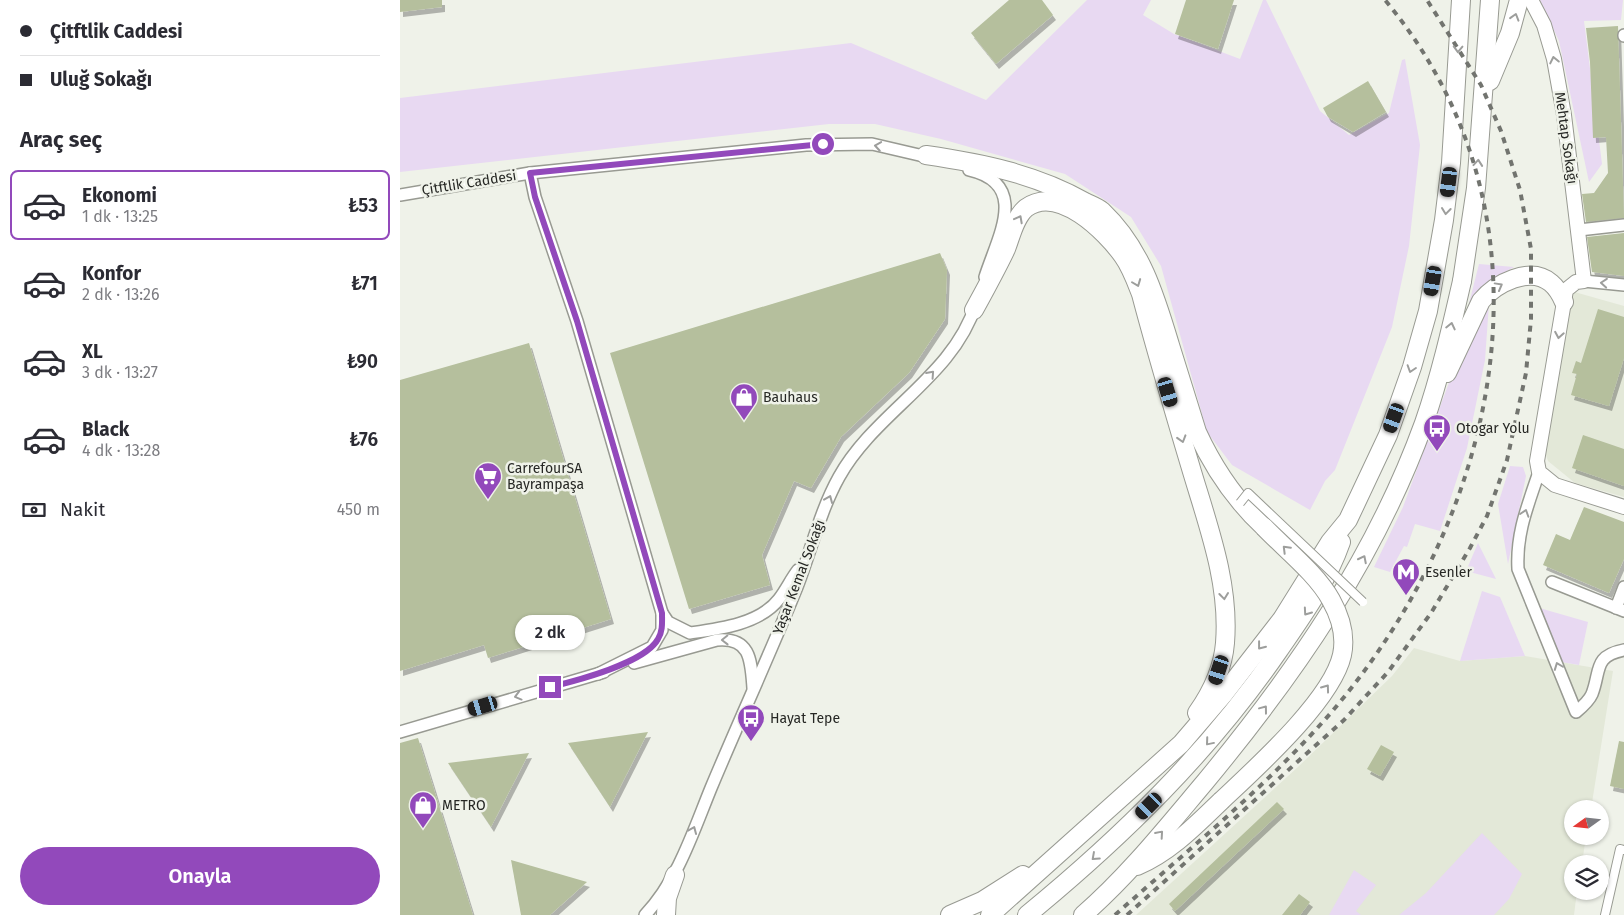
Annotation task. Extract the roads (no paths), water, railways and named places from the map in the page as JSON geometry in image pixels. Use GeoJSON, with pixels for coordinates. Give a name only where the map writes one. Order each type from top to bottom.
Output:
{"type":"FeatureCollection","features":[{"type":"Feature","properties":{"kind":"main road"},"geometry":{"type":"LineString","coordinates":[[1027,915],[1092,860],[1161,794],[1206,745],[1252,689],[1310,606],[1328,573],[1348,520],[1388,435],[1412,367],[1428,311],[1452,163],[1461,0]]}},
{"type":"Feature","properties":{"kind":"main road"},"geometry":{"type":"LineString","coordinates":[[1483,113],[1490,80],[1510,33],[1519,0]]}},
{"type":"Feature","properties":{"kind":"main road"},"geometry":{"type":"LineString","coordinates":[[1083,915],[1128,871],[1248,730],[1305,652],[1353,578],[1410,457],[1430,402],[1462,281],[1476,188],[1483,113],[1489,5]]}},
{"type":"Feature","properties":{"kind":"main road"},"geometry":{"type":"LineString","coordinates":[[926,155],[977,163],[1031,178],[1074,194],[1098,217],[1130,267],[1197,432],[1222,479],[1240,503],[1327,592],[1337,611],[1343,632],[1342,653],[1335,675],[1315,702],[1265,758],[1172,846],[1154,859],[1128,871]]}},
{"type":"Feature","properties":{"kind":"main road"},"geometry":{"type":"LineString","coordinates":[[974,310],[1005,250],[1019,215],[1026,209],[1044,202],[1059,204],[1082,215],[1098,217]]}},
{"type":"Feature","properties":{"kind":"main road"},"geometry":{"type":"LineString","coordinates":[[1430,402],[1446,375],[1481,301],[1488,292],[1510,280],[1537,276],[1550,282],[1564,302]]}},
{"type":"Feature","properties":{"kind":"main road"},"geometry":{"type":"LineString","coordinates":[[1163,760],[1200,709],[1216,679],[1225,645],[1226,616],[1217,555],[1164,352]]}},
{"type":"Feature","properties":{"kind":"main road"},"geometry":{"type":"LineString","coordinates":[[990,915],[1181,744],[1224,695],[1282,619],[1330,542],[1348,520]]}},
{"type":"Feature","properties":{"kind":"main road"},"geometry":{"type":"LineString","coordinates":[[950,915],[982,900],[1066,848]]}},
{"type":"Feature","properties":{"kind":"main road"},"geometry":{"type":"LineString","coordinates":[[666,915],[667,898],[675,875]]}},
{"type":"Feature","properties":{"kind":"main road"},"geometry":{"type":"LineString","coordinates":[[982,915],[1017,891]]}},
{"type":"Feature","properties":{"kind":"street","name":"Mehtap Sokağı"},"geometry":{"type":"LineString","coordinates":[[1531,0],[1544,25],[1554,59],[1564,115],[1584,281]]}},
{"type":"Feature","properties":{"kind":"street","name":"Çitftlik Caddesi"},"geometry":{"type":"LineString","coordinates":[[400,195],[530,173],[806,144],[872,144],[926,155],[954,167],[990,177],[1003,189],[1006,198],[1004,217],[974,310]]}},
{"type":"Feature","properties":{"kind":"street"},"geometry":{"type":"LineString","coordinates":[[530,173],[535,197],[577,321],[662,613],[662,630],[652,647],[598,674]]}},
{"type":"Feature","properties":{"kind":"street"},"geometry":{"type":"LineString","coordinates":[[1578,230],[1624,225]]}},
{"type":"Feature","properties":{"kind":"street"},"geometry":{"type":"LineString","coordinates":[[1624,285],[1584,281],[1570,285],[1566,290],[1537,461],[1539,472],[1520,528],[1516,546],[1518,569],[1576,712],[1592,695],[1600,663],[1606,656],[1624,650]]}},
{"type":"Feature","properties":{"kind":"street","name":"Yaşar Kemal Sokağı"},"geometry":{"type":"LineString","coordinates":[[675,875],[766,663],[809,556],[828,498],[852,456],[946,358],[974,310]]}},
{"type":"Feature","properties":{"kind":"street"},"geometry":{"type":"LineString","coordinates":[[1539,472],[1555,485],[1624,506]]}},
{"type":"Feature","properties":{"kind":"street"},"geometry":{"type":"LineString","coordinates":[[1240,503],[1248,493],[1363,602]]}},
{"type":"Feature","properties":{"kind":"street"},"geometry":{"type":"LineString","coordinates":[[662,613],[668,622],[690,633],[762,615],[779,600],[798,568],[809,556]]}},
{"type":"Feature","properties":{"kind":"street"},"geometry":{"type":"LineString","coordinates":[[1552,582],[1620,609],[1624,587]]}},
{"type":"Feature","properties":{"kind":"street"},"geometry":{"type":"LineString","coordinates":[[400,732],[717,640],[731,639],[739,642],[745,648],[752,670],[753,690]]}},
{"type":"Feature","properties":{"kind":"street"},"geometry":{"type":"LineString","coordinates":[[1605,915],[1620,850],[1624,850]]}},
{"type":"Feature","properties":{"kind":"street"},"geometry":{"type":"LineString","coordinates":[[645,915],[675,875]]}},
{"type":"Feature","properties":{"kind":"railway"},"geometry":{"type":"LineString","coordinates":[[1115,915],[1257,789],[1335,708],[1393,629],[1439,543],[1472,453],[1490,359],[1492,265],[1476,173],[1441,84],[1385,0]]}},
{"type":"Feature","properties":{"kind":"railway"},"geometry":{"type":"LineString","coordinates":[[1127,915],[1344,720],[1388,672],[1431,613],[1470,548],[1487,516],[1507,460],[1526,373],[1531,319],[1531,249],[1520,190],[1501,131],[1481,85],[1427,0]]}},
{"type":"Feature","properties":{"kind":"place","name":"Bauhaus"},"geometry":{"type":"Point","coordinates":[744,421]}},
{"type":"Feature","properties":{"kind":"place","name":"Otogar Yolu"},"geometry":{"type":"Point","coordinates":[1437,452]}},
{"type":"Feature","properties":{"kind":"place","name":"CarrefourSA Bayrampaşa"},"geometry":{"type":"Point","coordinates":[488,500]}},
{"type":"Feature","properties":{"kind":"place","name":"Esenler"},"geometry":{"type":"Point","coordinates":[1406,596]}},
{"type":"Feature","properties":{"kind":"place","name":"Hayat Tepe"},"geometry":{"type":"Point","coordinates":[751,742]}},
{"type":"Feature","properties":{"kind":"place","name":"METRO"},"geometry":{"type":"Point","coordinates":[423,829]}}]}
